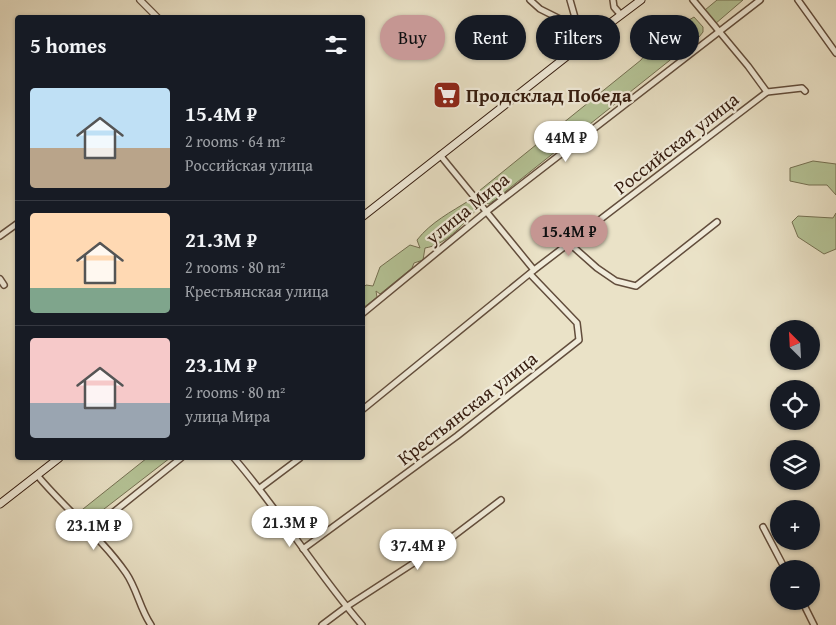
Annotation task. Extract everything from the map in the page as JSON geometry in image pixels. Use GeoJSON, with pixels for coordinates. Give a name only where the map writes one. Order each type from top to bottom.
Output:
{"type":"FeatureCollection","features":[{"type":"Feature","properties":{"kind":"main road"},"geometry":{"type":"LineString","coordinates":[[621,15],[642,0]]}},
{"type":"Feature","properties":{"kind":"main road"},"geometry":{"type":"LineString","coordinates":[[365,215],[562,60]]}},
{"type":"Feature","properties":{"kind":"main road"},"geometry":{"type":"LineString","coordinates":[[0,504],[56,460]]}},
{"type":"Feature","properties":{"kind":"street"},"geometry":{"type":"LineString","coordinates":[[140,0],[155,15]]}},
{"type":"Feature","properties":{"kind":"street"},"geometry":{"type":"LineString","coordinates":[[530,0],[540,9],[552,15]]}},
{"type":"Feature","properties":{"kind":"street"},"geometry":{"type":"LineString","coordinates":[[570,0],[574,15]]}},
{"type":"Feature","properties":{"kind":"street"},"geometry":{"type":"LineString","coordinates":[[613,0],[614,7],[621,15]]}},
{"type":"Feature","properties":{"kind":"street"},"geometry":{"type":"LineString","coordinates":[[692,0],[748,66],[766,92]]}},
{"type":"Feature","properties":{"kind":"street","name":"улица Мира"},"geometry":{"type":"LineString","coordinates":[[365,312],[486,212],[760,0]]}},
{"type":"Feature","properties":{"kind":"street"},"geometry":{"type":"LineString","coordinates":[[798,0],[836,53]]}},
{"type":"Feature","properties":{"kind":"street","name":"Российская улица"},"geometry":{"type":"LineString","coordinates":[[365,408],[532,272],[766,92],[802,88],[805,91]]}},
{"type":"Feature","properties":{"kind":"street"},"geometry":{"type":"LineString","coordinates":[[440,155],[532,272]]}},
{"type":"Feature","properties":{"kind":"street"},"geometry":{"type":"LineString","coordinates":[[570,244],[597,268],[616,281],[636,286],[717,222]]}},
{"type":"Feature","properties":{"kind":"street"},"geometry":{"type":"LineString","coordinates":[[0,236],[15,225]]}},
{"type":"Feature","properties":{"kind":"street","name":"Крестьянская улица"},"geometry":{"type":"LineString","coordinates":[[303,549],[457,436],[580,340],[577,323],[532,272]]}},
{"type":"Feature","properties":{"kind":"street"},"geometry":{"type":"LineString","coordinates":[[0,279],[4,285]]}},
{"type":"Feature","properties":{"kind":"street"},"geometry":{"type":"LineString","coordinates":[[90,531],[179,460]]}},
{"type":"Feature","properties":{"kind":"street"},"geometry":{"type":"LineString","coordinates":[[236,460],[260,488],[346,607],[362,625]]}},
{"type":"Feature","properties":{"kind":"street"},"geometry":{"type":"LineString","coordinates":[[260,488],[297,460]]}},
{"type":"Feature","properties":{"kind":"street"},"geometry":{"type":"LineString","coordinates":[[37,475],[51,492],[90,531],[127,574],[144,614],[151,625]]}},
{"type":"Feature","properties":{"kind":"street"},"geometry":{"type":"LineString","coordinates":[[322,625],[346,607],[443,544],[501,500]]}},
{"type":"Feature","properties":{"kind":"street"},"geometry":{"type":"LineString","coordinates":[[763,527],[780,560]]}},
{"type":"Feature","properties":{"kind":"street"},"geometry":{"type":"LineString","coordinates":[[806,610],[814,625]]}},
{"type":"Feature","properties":{"kind":"green space"},"geometry":{"type":"Polygon","coordinates":[[[717,0],[743,0],[715,24],[703,14],[717,0]]]}},
{"type":"Feature","properties":{"kind":"green space"},"geometry":{"type":"Polygon","coordinates":[[[699,23],[703,27],[703,32],[699,37],[699,23]]]}},
{"type":"Feature","properties":{"kind":"green space"},"geometry":{"type":"Polygon","coordinates":[[[641,60],[670,60],[489,204],[482,202],[478,196],[479,191],[641,60]]]}},
{"type":"Feature","properties":{"kind":"green space"},"geometry":{"type":"Polygon","coordinates":[[[813,161],[836,164],[836,195],[827,185],[809,185],[790,181],[790,168],[813,161]]]}},
{"type":"Feature","properties":{"kind":"green space"},"geometry":{"type":"Polygon","coordinates":[[[470,200],[475,211],[453,234],[439,243],[425,248],[423,260],[414,263],[412,268],[380,294],[376,291],[377,297],[365,306],[365,286],[373,286],[380,267],[410,245],[420,248],[417,240],[442,218],[470,200]]]}},
{"type":"Feature","properties":{"kind":"green space"},"geometry":{"type":"Polygon","coordinates":[[[836,213],[836,249],[824,254],[798,237],[792,222],[798,216],[833,218],[836,213]]]}},
{"type":"Feature","properties":{"kind":"green space"},"geometry":{"type":"Polygon","coordinates":[[[144,460],[167,460],[95,516],[84,521],[79,518],[78,513],[144,460]]]}},
{"type":"Feature","properties":{"kind":"place","name":"Продсклад Победа"},"geometry":{"type":"Point","coordinates":[447,95]}}]}
